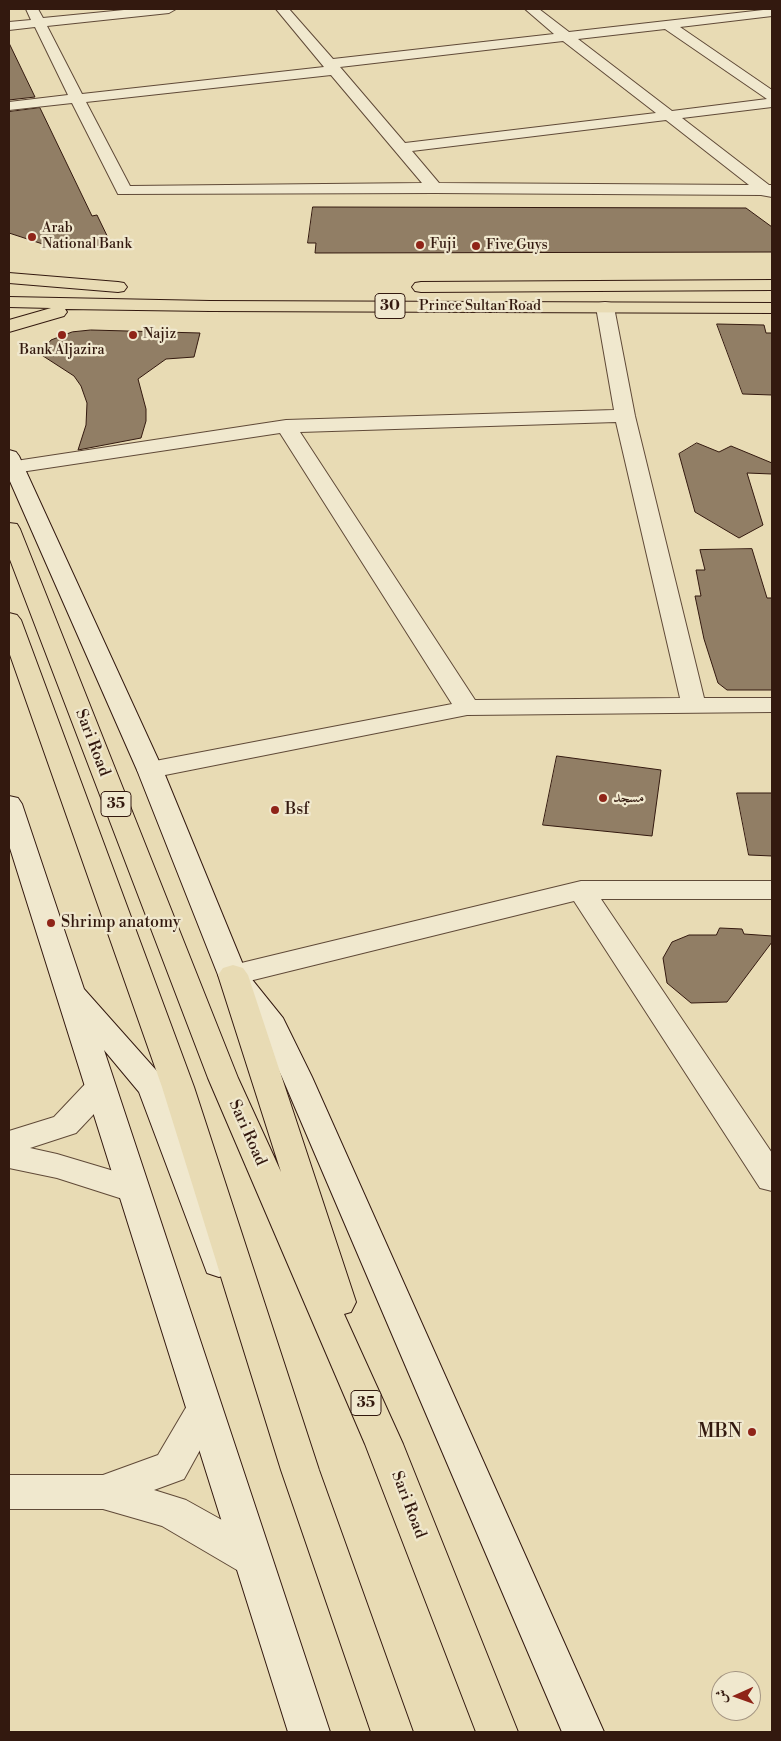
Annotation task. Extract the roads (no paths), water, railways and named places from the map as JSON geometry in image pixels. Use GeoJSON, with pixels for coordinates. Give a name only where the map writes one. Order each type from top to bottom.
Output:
{"type":"FeatureCollection","features":[{"type":"Feature","properties":{"kind":"main road"},"geometry":{"type":"LineString","coordinates":[[9,278],[129,288]]}},
{"type":"Feature","properties":{"kind":"main road","name":"Prince Sultan Road"},"geometry":{"type":"LineString","coordinates":[[405,288],[772,285]]}},
{"type":"Feature","properties":{"kind":"main road"},"geometry":{"type":"LineString","coordinates":[[9,288],[198,288]]}},
{"type":"Feature","properties":{"kind":"main road","name":"Prince Sultan Road"},"geometry":{"type":"LineString","coordinates":[[9,302],[772,308]]}},
{"type":"Feature","properties":{"kind":"main road"},"geometry":{"type":"LineString","coordinates":[[9,326],[46,314],[114,304]]}},
{"type":"Feature","properties":{"kind":"main road","name":"Sari Road"},"geometry":{"type":"LineString","coordinates":[[9,529],[223,1078],[384,1444],[497,1732]]}},
{"type":"Feature","properties":{"kind":"main road","name":"35"},"geometry":{"type":"LineString","coordinates":[[9,620],[178,1087],[300,1470],[392,1732]]}},
{"type":"Feature","properties":{"kind":"main road"},"geometry":{"type":"LineString","coordinates":[[233,975],[384,1444]]}},
{"type":"Feature","properties":{"kind":"street"},"geometry":{"type":"LineString","coordinates":[[9,26],[35,16],[169,9]]}},
{"type":"Feature","properties":{"kind":"street"},"geometry":{"type":"LineString","coordinates":[[282,9],[435,188]]}},
{"type":"Feature","properties":{"kind":"street"},"geometry":{"type":"LineString","coordinates":[[531,9],[770,192]]}},
{"type":"Feature","properties":{"kind":"street"},"geometry":{"type":"LineString","coordinates":[[9,106],[772,12]]}},
{"type":"Feature","properties":{"kind":"street"},"geometry":{"type":"LineString","coordinates":[[35,16],[124,190],[435,188],[770,192]]}},
{"type":"Feature","properties":{"kind":"street"},"geometry":{"type":"LineString","coordinates":[[667,24],[772,96]]}},
{"type":"Feature","properties":{"kind":"street"},"geometry":{"type":"LineString","coordinates":[[401,148],[772,103]]}},
{"type":"Feature","properties":{"kind":"street"},"geometry":{"type":"LineString","coordinates":[[605,307],[625,416],[694,706]]}},
{"type":"Feature","properties":{"kind":"street"},"geometry":{"type":"LineString","coordinates":[[583,1732],[297,1077],[272,1025],[233,975],[150,770],[11,461],[286,426],[625,416]]}},
{"type":"Feature","properties":{"kind":"street"},"geometry":{"type":"LineString","coordinates":[[286,426],[467,708]]}},
{"type":"Feature","properties":{"kind":"street"},"geometry":{"type":"LineString","coordinates":[[150,770],[467,708],[772,705]]}},
{"type":"Feature","properties":{"kind":"street"},"geometry":{"type":"LineString","coordinates":[[9,804],[99,1089],[310,1732]]}},
{"type":"Feature","properties":{"kind":"street"},"geometry":{"type":"LineString","coordinates":[[233,975],[581,890],[772,890]]}},
{"type":"Feature","properties":{"kind":"street"},"geometry":{"type":"LineString","coordinates":[[581,890],[772,1179]]}},
{"type":"Feature","properties":{"kind":"street"},"geometry":{"type":"LineString","coordinates":[[68,988],[153,1087],[376,1688]]}},
{"type":"Feature","properties":{"kind":"street"},"geometry":{"type":"LineString","coordinates":[[9,1143],[65,1125],[99,1089]]}},
{"type":"Feature","properties":{"kind":"street"},"geometry":{"type":"LineString","coordinates":[[9,1156],[57,1166],[132,1189]]}},
{"type":"Feature","properties":{"kind":"street"},"geometry":{"type":"LineString","coordinates":[[103,1492],[171,1467],[204,1410]]}},
{"type":"Feature","properties":{"kind":"street"},"geometry":{"type":"LineString","coordinates":[[9,1492],[103,1492],[172,1512],[251,1557]]}},
{"type":"Feature","properties":{"kind":"place","name":"Arab National Bank"},"geometry":{"type":"Point","coordinates":[32,237]}},
{"type":"Feature","properties":{"kind":"place","name":"Fuji"},"geometry":{"type":"Point","coordinates":[420,245]}},
{"type":"Feature","properties":{"kind":"place","name":"Five Guys"},"geometry":{"type":"Point","coordinates":[476,246]}},
{"type":"Feature","properties":{"kind":"place","name":"Bank Aljazira"},"geometry":{"type":"Point","coordinates":[62,335]}},
{"type":"Feature","properties":{"kind":"place","name":"Najiz"},"geometry":{"type":"Point","coordinates":[133,335]}},
{"type":"Feature","properties":{"kind":"place","name":"مسجد"},"geometry":{"type":"Point","coordinates":[603,798]}},
{"type":"Feature","properties":{"kind":"place","name":"Bsf"},"geometry":{"type":"Point","coordinates":[275,810]}},
{"type":"Feature","properties":{"kind":"place","name":"Shrimp anatomy"},"geometry":{"type":"Point","coordinates":[51,923]}},
{"type":"Feature","properties":{"kind":"place","name":"MBN"},"geometry":{"type":"Point","coordinates":[752,1432]}}]}
